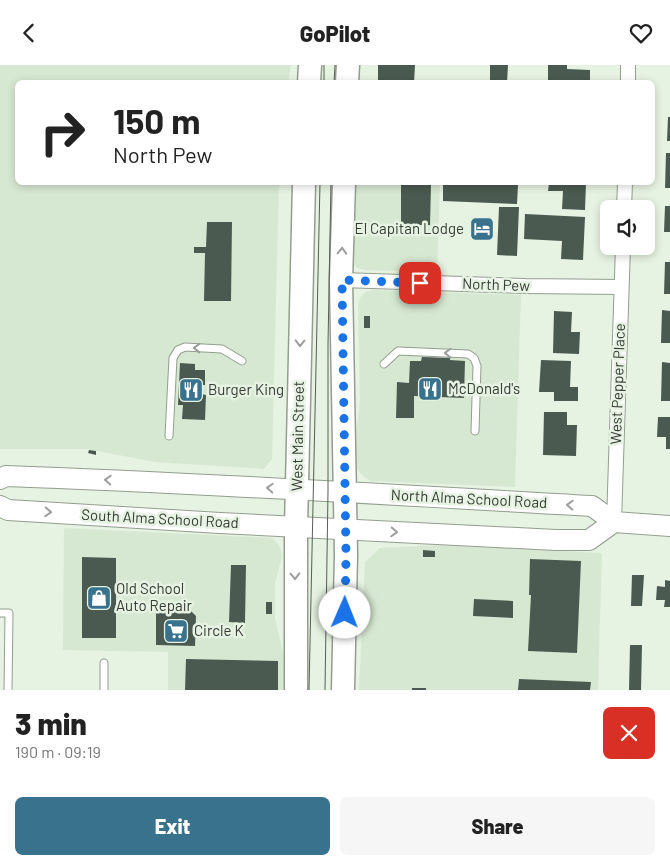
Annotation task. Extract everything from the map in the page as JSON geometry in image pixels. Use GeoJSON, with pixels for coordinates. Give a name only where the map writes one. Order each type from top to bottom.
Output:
{"type":"FeatureCollection","features":[{"type":"Feature","properties":{"kind":"main road"},"geometry":{"type":"LineString","coordinates":[[309,80],[310,65]]}},
{"type":"Feature","properties":{"kind":"main road"},"geometry":{"type":"LineString","coordinates":[[347,80],[348,65]]}},
{"type":"Feature","properties":{"kind":"main road","name":"West Main Street"},"geometry":{"type":"LineString","coordinates":[[296,690],[296,489],[304,185]]}},
{"type":"Feature","properties":{"kind":"main road"},"geometry":{"type":"LineString","coordinates":[[343,690],[346,555],[342,280],[344,185]]}},
{"type":"Feature","properties":{"kind":"main road"},"geometry":{"type":"LineString","coordinates":[[0,479],[6,476],[296,489]]}},
{"type":"Feature","properties":{"kind":"main road","name":"North Alma School Road"},"geometry":{"type":"LineString","coordinates":[[296,489],[592,506],[614,522]]}},
{"type":"Feature","properties":{"kind":"main road","name":"South Alma School Road"},"geometry":{"type":"LineString","coordinates":[[0,506],[8,510],[346,530]]}},
{"type":"Feature","properties":{"kind":"main road"},"geometry":{"type":"LineString","coordinates":[[346,530],[589,541],[614,522],[670,526]]}},
{"type":"Feature","properties":{"kind":"street"},"geometry":{"type":"LineString","coordinates":[[628,65],[628,80]]}},
{"type":"Feature","properties":{"kind":"street"},"geometry":{"type":"LineString","coordinates":[[624,185],[624,200]]}},
{"type":"Feature","properties":{"kind":"street","name":"West Pepper Place"},"geometry":{"type":"LineString","coordinates":[[614,522],[622,255]]}},
{"type":"Feature","properties":{"kind":"street","name":"North Pew"},"geometry":{"type":"LineString","coordinates":[[342,280],[519,286],[621,287]]}},
{"type":"Feature","properties":{"kind":"lane"},"geometry":{"type":"LineString","coordinates":[[169,436],[173,358],[178,350],[185,347],[222,349],[242,361]]}},
{"type":"Feature","properties":{"kind":"lane"},"geometry":{"type":"LineString","coordinates":[[384,364],[398,351],[468,353],[474,358],[477,366],[475,431]]}},
{"type":"Feature","properties":{"kind":"lane"},"geometry":{"type":"LineString","coordinates":[[0,613],[9,613],[8,690]]}},
{"type":"Feature","properties":{"kind":"lane"},"geometry":{"type":"LineString","coordinates":[[104,663],[104,690]]}},
{"type":"Feature","properties":{"kind":"shaded area"},"geometry":{"type":"Polygon","coordinates":[[[0,65],[291,65],[288,80],[15,80],[15,185],[279,185],[272,459],[264,469],[155,462],[87,449],[0,449],[0,65]]]}},
{"type":"Feature","properties":{"kind":"shaded area"},"geometry":{"type":"Polygon","coordinates":[[[353,185],[440,185],[437,272],[365,270],[357,268],[351,261],[353,185]]]}},
{"type":"Feature","properties":{"kind":"shaded area"},"geometry":{"type":"Polygon","coordinates":[[[373,290],[521,295],[515,487],[371,481],[365,478],[356,468],[353,459],[360,401],[358,305],[362,295],[373,290]]]}},
{"type":"Feature","properties":{"kind":"shaded area"},"geometry":{"type":"Polygon","coordinates":[[[64,528],[272,538],[278,544],[282,556],[275,583],[275,619],[283,652],[285,690],[168,690],[168,652],[63,650],[64,528]]]}},
{"type":"Feature","properties":{"kind":"shaded area"},"geometry":{"type":"Polygon","coordinates":[[[440,545],[602,553],[598,690],[359,690],[365,562],[380,548],[440,545]]]}},
{"type":"Feature","properties":{"kind":"building"},"geometry":{"type":"Polygon","coordinates":[[[378,65],[415,65],[414,80],[378,80],[378,65]]]}},
{"type":"Feature","properties":{"kind":"building"},"geometry":{"type":"Polygon","coordinates":[[[490,65],[508,65],[507,80],[490,80],[490,65]]]}},
{"type":"Feature","properties":{"kind":"building"},"geometry":{"type":"Polygon","coordinates":[[[548,65],[567,65],[567,69],[590,70],[590,80],[548,80],[548,65]]]}},
{"type":"Feature","properties":{"kind":"building"},"geometry":{"type":"Polygon","coordinates":[[[668,117],[670,117],[670,141],[667,141],[668,117]]]}},
{"type":"Feature","properties":{"kind":"building"},"geometry":{"type":"Polygon","coordinates":[[[666,153],[670,153],[670,188],[665,188],[666,153]]]}},
{"type":"Feature","properties":{"kind":"building"},"geometry":{"type":"Polygon","coordinates":[[[401,185],[431,185],[430,225],[401,225],[401,185]]]}},
{"type":"Feature","properties":{"kind":"building"},"geometry":{"type":"Polygon","coordinates":[[[443,185],[518,185],[517,204],[443,201],[443,185]]]}},
{"type":"Feature","properties":{"kind":"building"},"geometry":{"type":"Polygon","coordinates":[[[549,185],[586,185],[585,210],[562,209],[563,191],[548,191],[549,185]]]}},
{"type":"Feature","properties":{"kind":"building"},"geometry":{"type":"Polygon","coordinates":[[[665,206],[670,206],[670,232],[664,232],[665,206]]]}},
{"type":"Feature","properties":{"kind":"building"},"geometry":{"type":"Polygon","coordinates":[[[499,207],[519,207],[517,256],[497,255],[499,207]]]}},
{"type":"Feature","properties":{"kind":"building"},"geometry":{"type":"Polygon","coordinates":[[[525,214],[585,217],[583,260],[561,259],[562,241],[524,239],[525,214]]]}},
{"type":"Feature","properties":{"kind":"building"},"geometry":{"type":"Polygon","coordinates":[[[207,222],[232,222],[231,301],[204,301],[205,253],[194,253],[194,247],[206,247],[207,222]]]}},
{"type":"Feature","properties":{"kind":"building"},"geometry":{"type":"Polygon","coordinates":[[[665,262],[670,262],[670,294],[664,294],[665,262]]]}},
{"type":"Feature","properties":{"kind":"building"},"geometry":{"type":"Polygon","coordinates":[[[662,310],[670,311],[670,343],[661,343],[662,310]]]}},
{"type":"Feature","properties":{"kind":"building"},"geometry":{"type":"Polygon","coordinates":[[[554,311],[572,312],[571,332],[580,332],[579,354],[553,353],[554,311]]]}},
{"type":"Feature","properties":{"kind":"building"},"geometry":{"type":"Polygon","coordinates":[[[364,316],[370,316],[370,328],[364,328],[364,316]]]}},
{"type":"Feature","properties":{"kind":"building","name":"McDonald's"},"geometry":{"type":"Polygon","coordinates":[[[422,357],[450,358],[450,360],[465,361],[464,398],[414,396],[414,418],[396,418],[397,382],[409,383],[410,361],[421,361],[422,357]]]}},
{"type":"Feature","properties":{"kind":"building"},"geometry":{"type":"Polygon","coordinates":[[[541,360],[571,361],[570,387],[578,387],[578,401],[554,401],[554,392],[539,392],[541,360]]]}},
{"type":"Feature","properties":{"kind":"building"},"geometry":{"type":"Polygon","coordinates":[[[662,362],[670,363],[670,401],[661,401],[662,362]]]}},
{"type":"Feature","properties":{"kind":"building","name":"Burger King"},"geometry":{"type":"Polygon","coordinates":[[[180,363],[195,364],[195,370],[205,370],[205,385],[202,385],[202,394],[206,395],[205,420],[182,419],[183,405],[178,405],[180,363]]]}},
{"type":"Feature","properties":{"kind":"building"},"geometry":{"type":"Polygon","coordinates":[[[544,412],[567,412],[567,425],[577,425],[576,456],[543,455],[544,412]]]}},
{"type":"Feature","properties":{"kind":"building"},"geometry":{"type":"Polygon","coordinates":[[[658,417],[670,417],[670,449],[666,449],[666,437],[657,437],[658,417]]]}},
{"type":"Feature","properties":{"kind":"building"},"geometry":{"type":"Polygon","coordinates":[[[89,450],[96,451],[96,455],[88,453],[89,450]]]}},
{"type":"Feature","properties":{"kind":"building"},"geometry":{"type":"Polygon","coordinates":[[[423,550],[435,551],[435,557],[423,557],[423,550]]]}},
{"type":"Feature","properties":{"kind":"building","name":"Old School Auto Repair"},"geometry":{"type":"Polygon","coordinates":[[[82,557],[116,558],[116,638],[82,638],[82,557]]]}},
{"type":"Feature","properties":{"kind":"building"},"geometry":{"type":"Polygon","coordinates":[[[530,559],[581,561],[577,653],[528,651],[531,595],[529,595],[530,559]]]}},
{"type":"Feature","properties":{"kind":"building","name":"Circle K"},"geometry":{"type":"Polygon","coordinates":[[[231,565],[246,565],[245,623],[229,622],[231,565]]]}},
{"type":"Feature","properties":{"kind":"building"},"geometry":{"type":"Polygon","coordinates":[[[632,575],[644,575],[642,606],[631,606],[632,575]]]}},
{"type":"Feature","properties":{"kind":"building"},"geometry":{"type":"Polygon","coordinates":[[[665,580],[670,581],[670,607],[664,607],[665,600],[656,600],[657,586],[665,587],[665,580]]]}},
{"type":"Feature","properties":{"kind":"building"},"geometry":{"type":"Polygon","coordinates":[[[474,599],[513,601],[513,618],[473,616],[474,599]]]}},
{"type":"Feature","properties":{"kind":"building"},"geometry":{"type":"Polygon","coordinates":[[[266,602],[272,602],[272,614],[266,614],[266,602]]]}},
{"type":"Feature","properties":{"kind":"building","name":"Circle K"},"geometry":{"type":"Polygon","coordinates":[[[156,605],[186,606],[196,616],[195,646],[156,645],[156,605]]]}},
{"type":"Feature","properties":{"kind":"building"},"geometry":{"type":"Polygon","coordinates":[[[630,645],[642,645],[641,690],[629,690],[630,645]]]}},
{"type":"Feature","properties":{"kind":"building"},"geometry":{"type":"Polygon","coordinates":[[[186,659],[278,661],[278,690],[185,690],[186,659]]]}},
{"type":"Feature","properties":{"kind":"building"},"geometry":{"type":"Polygon","coordinates":[[[519,679],[591,682],[590,690],[518,690],[519,679]]]}},
{"type":"Feature","properties":{"kind":"building"},"geometry":{"type":"Polygon","coordinates":[[[412,688],[426,688],[426,690],[412,690],[412,688]]]}},
{"type":"Feature","properties":{"kind":"tram line"},"geometry":{"type":"LineString","coordinates":[[324,65],[324,80]]}},
{"type":"Feature","properties":{"kind":"tram line"},"geometry":{"type":"LineString","coordinates":[[334,80],[335,65]]}},
{"type":"Feature","properties":{"kind":"tram line"},"geometry":{"type":"LineString","coordinates":[[309,690],[320,185]]}},
{"type":"Feature","properties":{"kind":"tram line"},"geometry":{"type":"LineString","coordinates":[[325,690],[331,185]]}},
{"type":"Feature","properties":{"kind":"place","name":"El Capitan Lodge"},"geometry":{"type":"Point","coordinates":[482,229]}},
{"type":"Feature","properties":{"kind":"place","name":"McDonald's"},"geometry":{"type":"Point","coordinates":[430,389]}},
{"type":"Feature","properties":{"kind":"place","name":"Burger King"},"geometry":{"type":"Point","coordinates":[191,390]}},
{"type":"Feature","properties":{"kind":"place","name":"Old School Auto Repair"},"geometry":{"type":"Point","coordinates":[99,598]}},
{"type":"Feature","properties":{"kind":"place","name":"Circle K"},"geometry":{"type":"Point","coordinates":[176,631]}},
{"type":"Feature","properties":{"kind":"route"},"geometry":{"type":"LineString","coordinates":[[345,613],[346,555],[342,280],[420,283]]}}]}
